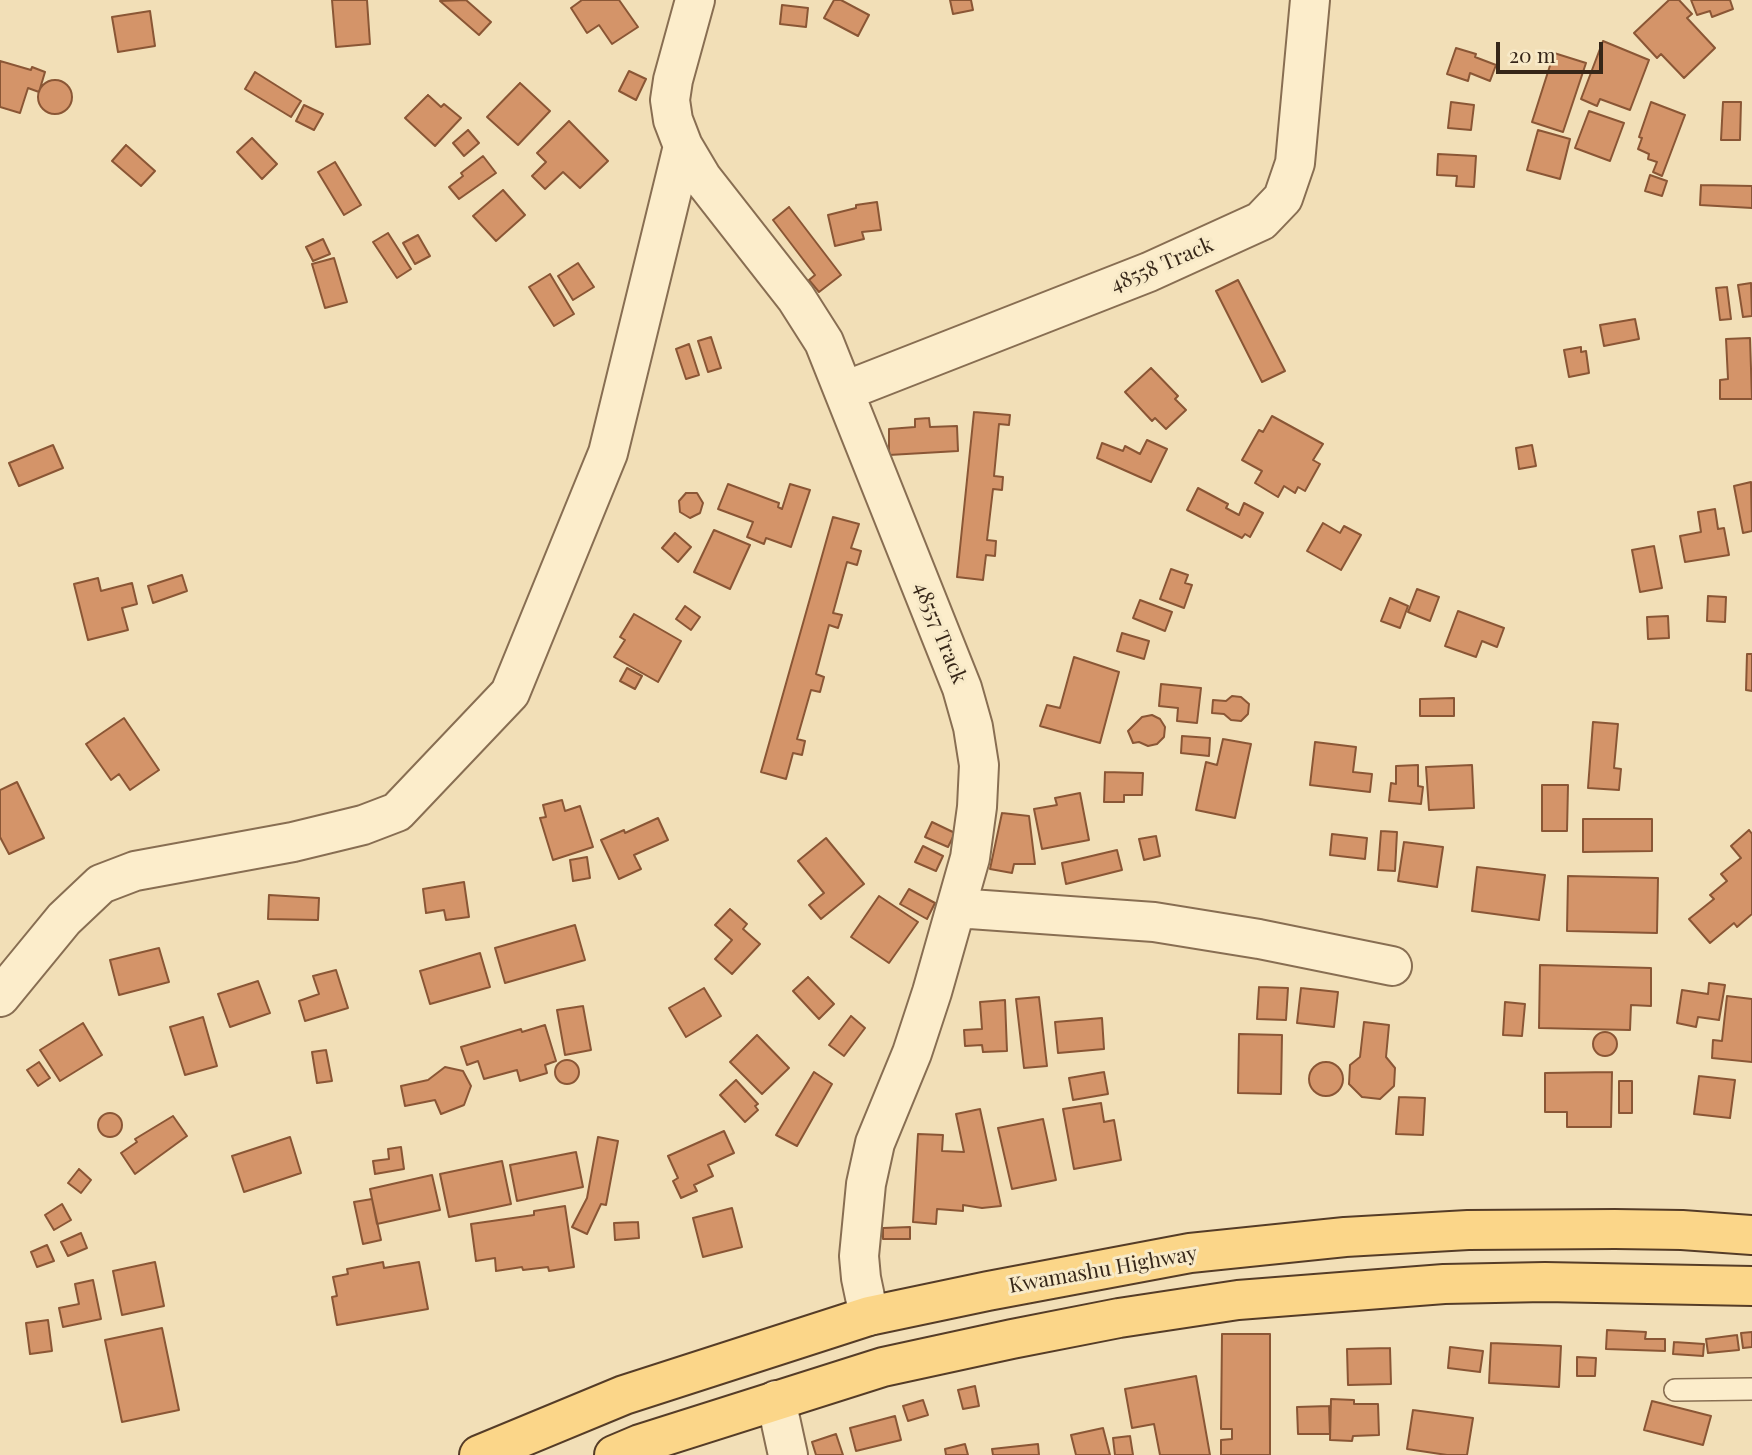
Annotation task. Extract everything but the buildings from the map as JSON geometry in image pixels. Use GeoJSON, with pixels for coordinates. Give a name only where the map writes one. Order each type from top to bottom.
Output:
{"type":"FeatureCollection","features":[{"type":"Feature","properties":{"kind":"main road","name":"Kwamashu Highway"},"geometry":{"type":"LineString","coordinates":[[480,1455],[624,1395],[869,1316],[1190,1253],[1345,1237],[1468,1230],[1682,1230],[1752,1235]]}},
{"type":"Feature","properties":{"kind":"main road"},"geometry":{"type":"LineString","coordinates":[[614,1455],[640,1444],[883,1367],[1119,1318],[1238,1300],[1469,1284],[1545,1282],[1752,1286]]}},
{"type":"Feature","properties":{"kind":"street","name":"48557 Track"},"geometry":{"type":"LineString","coordinates":[[695,0],[673,80],[670,100],[673,120],[683,146],[702,178],[796,298],[824,342],[962,688],[973,727],[979,765],[970,858],[912,1052],[875,1143],[866,1184],[859,1256],[860,1278],[869,1316]]}},
{"type":"Feature","properties":{"kind":"street","name":"48558 Track"},"geometry":{"type":"LineString","coordinates":[[845,391],[1149,272],[1261,221],[1283,198],[1295,163],[1310,0]]}},
{"type":"Feature","properties":{"kind":"street"},"geometry":{"type":"LineString","coordinates":[[0,997],[64,919],[101,884],[135,871],[340,831],[397,812],[510,692],[608,453],[683,146]]}},
{"type":"Feature","properties":{"kind":"street"},"geometry":{"type":"LineString","coordinates":[[956,908],[1154,922],[1259,939],[1392,966]]}},
{"type":"Feature","properties":{"kind":"street"},"geometry":{"type":"LineString","coordinates":[[776,1400],[788,1455]]}},
{"type":"Feature","properties":{"kind":"lane"},"geometry":{"type":"LineString","coordinates":[[1675,1390],[1752,1390]]}}]}
